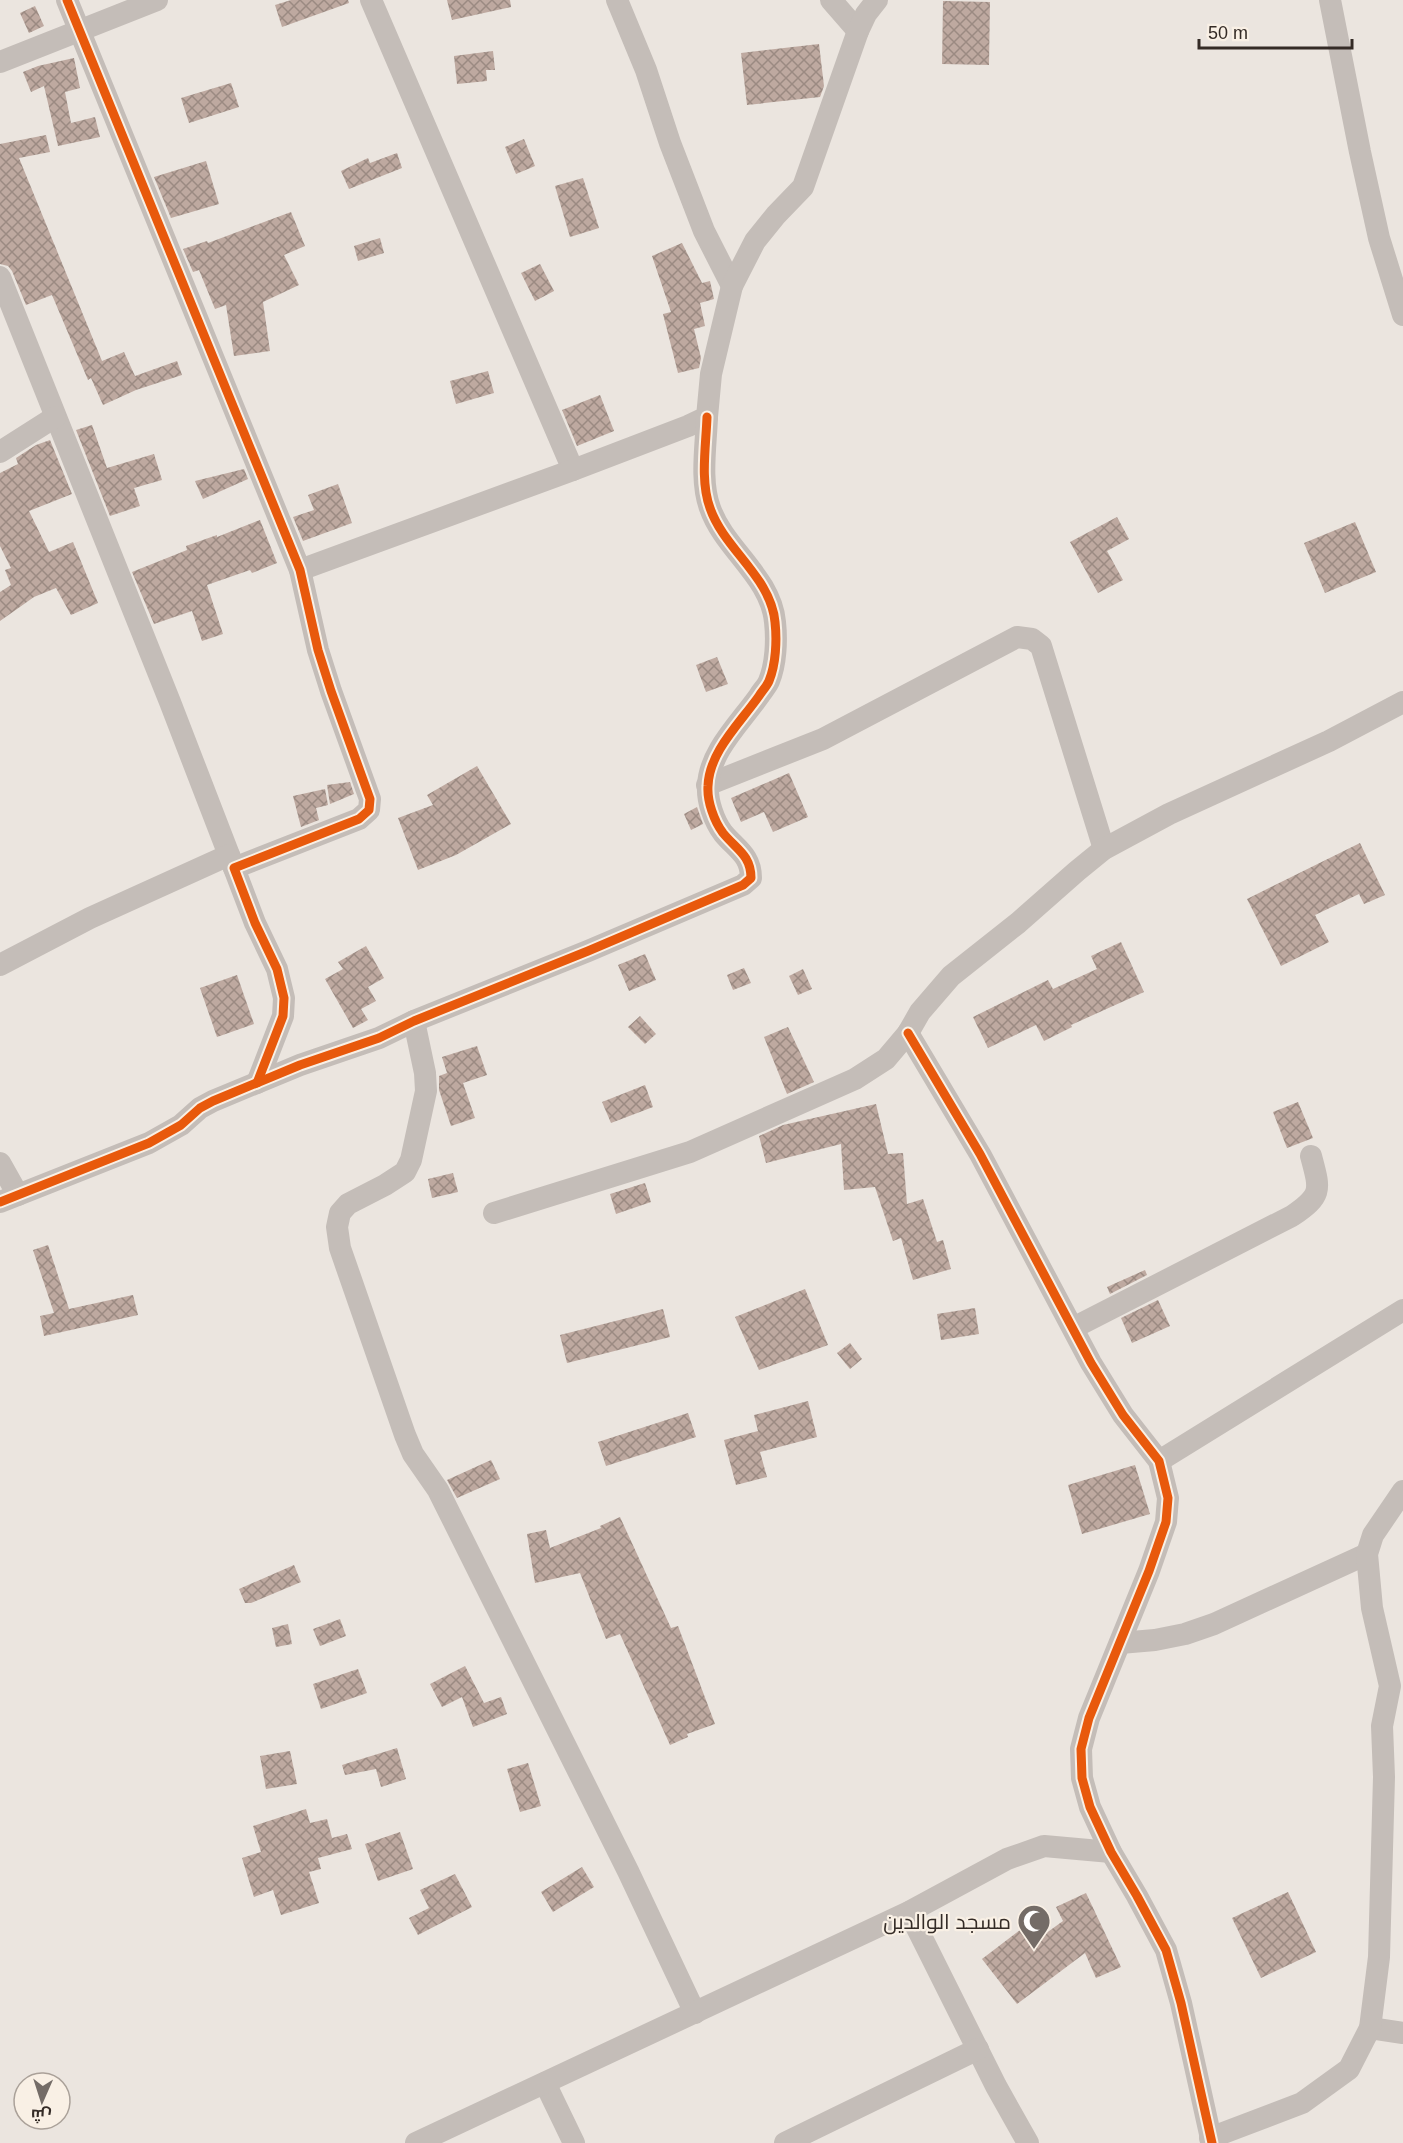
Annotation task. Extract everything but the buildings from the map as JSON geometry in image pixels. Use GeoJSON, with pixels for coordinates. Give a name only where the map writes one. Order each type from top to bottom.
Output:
{"type":"FeatureCollection","features":[{"type":"Feature","properties":{"kind":"street"},"geometry":{"type":"LineString","coordinates":[[0,965],[90,918],[231,861],[359,819],[369,810],[370,799],[368,789],[353,756],[318,650],[300,570],[67,0]]}},
{"type":"Feature","properties":{"kind":"street"},"geometry":{"type":"LineString","coordinates":[[0,62],[157,0]]}},
{"type":"Feature","properties":{"kind":"street"},"geometry":{"type":"LineString","coordinates":[[371,0],[573,470]]}},
{"type":"Feature","properties":{"kind":"street"},"geometry":{"type":"LineString","coordinates":[[617,0],[646,70],[670,144],[704,231],[732,286]]}},
{"type":"Feature","properties":{"kind":"street"},"geometry":{"type":"LineString","coordinates":[[831,0],[858,31]]}},
{"type":"Feature","properties":{"kind":"street"},"geometry":{"type":"LineString","coordinates":[[851,0],[858,31]]}},
{"type":"Feature","properties":{"kind":"street"},"geometry":{"type":"LineString","coordinates":[[0,1163],[9,1199],[149,1143],[181,1125],[200,1108],[257,1083],[300,1065],[379,1038],[743,885],[751,878],[751,865],[722,831],[709,804],[707,785],[715,753],[742,720],[769,681],[776,649],[775,620],[767,597],[750,569],[719,528],[710,508],[705,488],[711,374],[732,286],[755,241],[802,187],[858,31],[866,14],[877,0]]}},
{"type":"Feature","properties":{"kind":"street"},"geometry":{"type":"LineString","coordinates":[[1330,0],[1379,237],[1403,315]]}},
{"type":"Feature","properties":{"kind":"street"},"geometry":{"type":"LineString","coordinates":[[0,277],[170,702],[255,923],[277,969],[284,998],[283,1016],[257,1083]]}},
{"type":"Feature","properties":{"kind":"street"},"geometry":{"type":"LineString","coordinates":[[0,452],[55,417]]}},
{"type":"Feature","properties":{"kind":"street"},"geometry":{"type":"LineString","coordinates":[[300,570],[573,470],[707,417]]}},
{"type":"Feature","properties":{"kind":"street"},"geometry":{"type":"LineString","coordinates":[[707,785],[824,739],[1017,637],[1032,639],[1041,646],[1104,849]]}},
{"type":"Feature","properties":{"kind":"street"},"geometry":{"type":"LineString","coordinates":[[494,1213],[690,1152],[855,1079],[886,1059],[908,1033],[920,1012],[951,976],[1018,923],[1104,849],[1169,814],[1329,741],[1403,702]]}},
{"type":"Feature","properties":{"kind":"street"},"geometry":{"type":"LineString","coordinates":[[414,1022],[425,1074],[426,1091],[411,1160],[405,1172],[348,1204],[340,1213],[337,1227],[340,1248],[413,1454],[438,1490],[628,1871],[695,2013]]}},
{"type":"Feature","properties":{"kind":"street"},"geometry":{"type":"LineString","coordinates":[[908,1033],[980,1154],[1091,1363],[1123,1414],[1159,1461],[1168,1498],[1166,1522],[1089,1718],[1081,1749],[1082,1778],[1087,1797],[1111,1852],[1166,1950],[1181,2003],[1211,2140],[1302,2103],[1349,2069],[1370,2028],[1379,1957],[1384,1777],[1382,1726],[1390,1686],[1372,1608],[1367,1554],[1373,1535],[1403,1491]]}},
{"type":"Feature","properties":{"kind":"street"},"geometry":{"type":"LineString","coordinates":[[1073,1328],[1292,1216],[1308,1205],[1317,1193],[1318,1182],[1311,1156]]}},
{"type":"Feature","properties":{"kind":"street"},"geometry":{"type":"LineString","coordinates":[[1159,1461],[1403,1310]]}},
{"type":"Feature","properties":{"kind":"street"},"geometry":{"type":"LineString","coordinates":[[1120,1643],[1155,1640],[1185,1634],[1214,1624],[1367,1554]]}},
{"type":"Feature","properties":{"kind":"street"},"geometry":{"type":"LineString","coordinates":[[416,2143],[909,1912],[1007,1859],[1044,1846],[1111,1852]]}},
{"type":"Feature","properties":{"kind":"street"},"geometry":{"type":"LineString","coordinates":[[909,1912],[1028,2143]]}},
{"type":"Feature","properties":{"kind":"street"},"geometry":{"type":"LineString","coordinates":[[1370,2028],[1403,2033]]}},
{"type":"Feature","properties":{"kind":"street"},"geometry":{"type":"LineString","coordinates":[[785,2143],[978,2049]]}},
{"type":"Feature","properties":{"kind":"street"},"geometry":{"type":"LineString","coordinates":[[545,2083],[574,2143]]}},
{"type":"Feature","properties":{"kind":"cycle path"},"geometry":{"type":"LineString","coordinates":[[67,0],[300,570],[318,650],[370,799],[369,810],[359,819],[234,868],[255,923],[277,969],[284,998],[283,1016],[257,1083]]}},
{"type":"Feature","properties":{"kind":"cycle path"},"geometry":{"type":"LineString","coordinates":[[0,1202],[149,1143],[181,1125],[200,1108],[213,1101],[300,1065],[379,1038],[414,1021],[743,885],[751,878],[746,858],[717,823],[710,804],[708,786],[710,773],[720,750],[769,681],[775,652],[775,622],[772,606],[765,591],[726,537],[710,508],[704,475],[707,417]]}},
{"type":"Feature","properties":{"kind":"cycle path"},"geometry":{"type":"LineString","coordinates":[[908,1033],[980,1154],[1091,1363],[1123,1415],[1159,1461],[1168,1498],[1166,1522],[1149,1571],[1089,1718],[1081,1749],[1082,1778],[1090,1807],[1111,1852],[1166,1950],[1181,2003],[1212,2143]]}},
{"type":"Feature","properties":{"kind":"place","name":"مسجد الوالدين"},"geometry":{"type":"Point","coordinates":[1034,1950]}}]}
